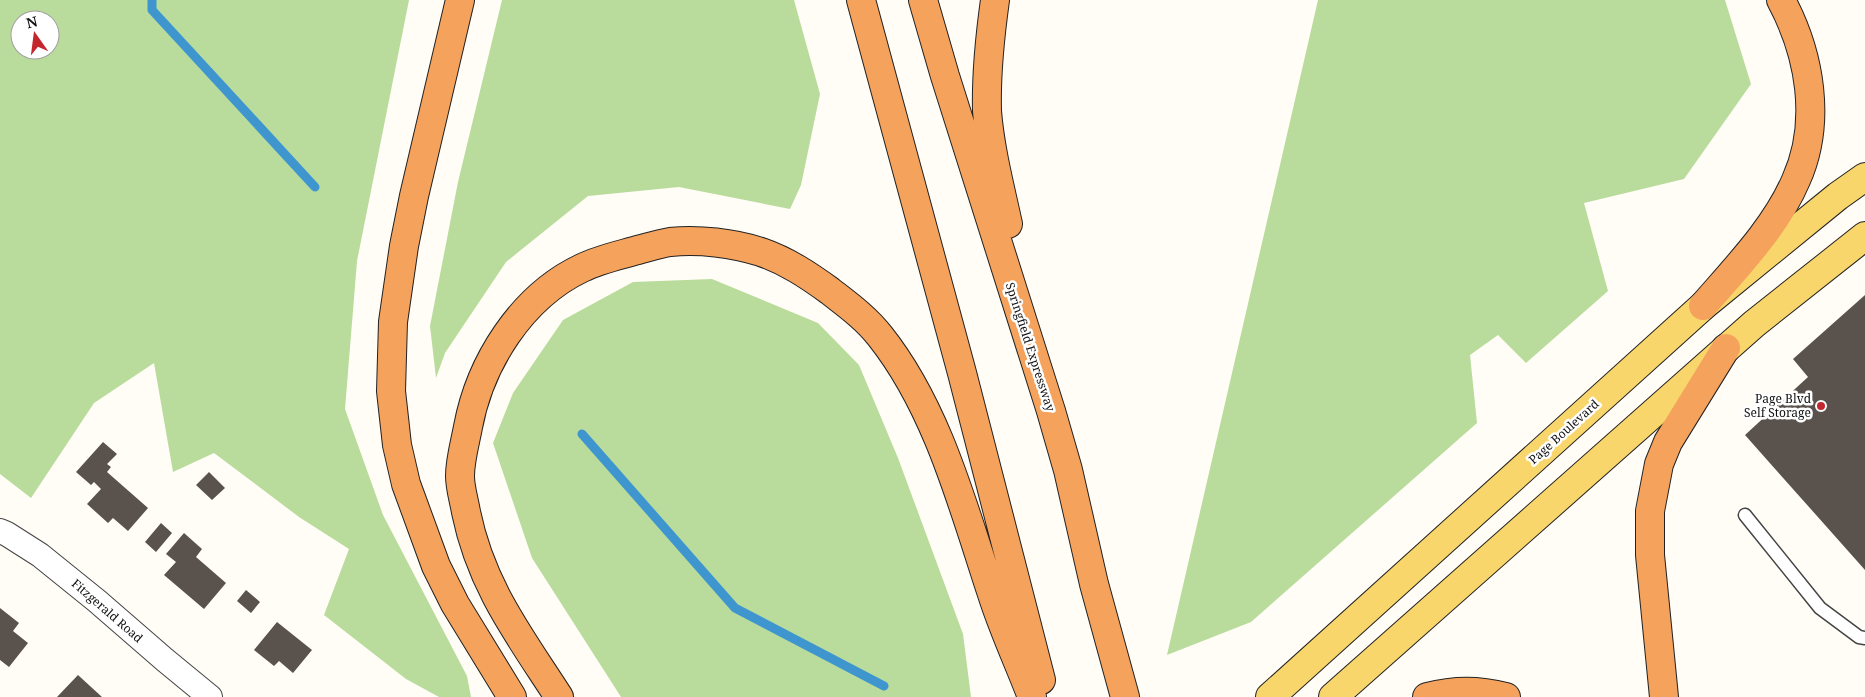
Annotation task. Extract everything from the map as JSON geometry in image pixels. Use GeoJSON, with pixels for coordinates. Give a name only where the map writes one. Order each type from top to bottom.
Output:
{"type":"FeatureCollection","features":[{"type":"Feature","properties":{"kind":"highway"},"geometry":{"type":"LineString","coordinates":[[460,0],[404,246],[393,322],[391,391],[397,445],[406,484],[436,566],[455,604],[512,697]]}},
{"type":"Feature","properties":{"kind":"highway"},"geometry":{"type":"LineString","coordinates":[[861,0],[962,373],[1046,697]]}},
{"type":"Feature","properties":{"kind":"highway","name":"Springfield Expressway"},"geometry":{"type":"LineString","coordinates":[[923,0],[1041,380],[1073,493],[1094,584],[1125,697]]}},
{"type":"Feature","properties":{"kind":"highway"},"geometry":{"type":"LineString","coordinates":[[995,0],[987,95],[991,146],[1041,380]]}},
{"type":"Feature","properties":{"kind":"highway"},"geometry":{"type":"LineString","coordinates":[[1703,306],[1742,262],[1776,216],[1797,180],[1804,155],[1811,110],[1809,88],[1798,36],[1781,0]]}},
{"type":"Feature","properties":{"kind":"highway"},"geometry":{"type":"LineString","coordinates":[[559,697],[501,608],[476,553],[469,527],[460,474],[474,397],[493,356],[511,328],[531,306],[552,288],[575,271],[602,260],[668,242],[682,241],[697,241],[739,247],[761,252],[792,266],[853,308],[879,335],[901,367],[935,429],[993,597],[1032,697]]}},
{"type":"Feature","properties":{"kind":"highway"},"geometry":{"type":"LineString","coordinates":[[1664,697],[1650,555],[1649,533],[1652,496],[1658,464],[1668,442],[1726,348]]}},
{"type":"Feature","properties":{"kind":"highway"},"geometry":{"type":"LineString","coordinates":[[1073,493],[1140,697]]}},
{"type":"Feature","properties":{"kind":"highway"},"geometry":{"type":"LineString","coordinates":[[1428,697],[1465,690],[1487,692],[1506,697]]}},
{"type":"Feature","properties":{"kind":"main road","name":"Page Boulevard"},"geometry":{"type":"LineString","coordinates":[[1270,697],[1703,306],[1838,196],[1865,177]]}},
{"type":"Feature","properties":{"kind":"main road"},"geometry":{"type":"LineString","coordinates":[[1333,697],[1726,348],[1865,236]]}},
{"type":"Feature","properties":{"kind":"street","name":"Fitzgerald Road"},"geometry":{"type":"LineString","coordinates":[[0,531],[8,534],[40,555],[210,697]]}},
{"type":"Feature","properties":{"kind":"lane"},"geometry":{"type":"LineString","coordinates":[[1745,514],[1820,608],[1859,637],[1865,638]]}},
{"type":"Feature","properties":{"kind":"green space"},"geometry":{"type":"Polygon","coordinates":[[[0,0],[409,0],[357,261],[345,409],[383,515],[467,676],[471,697],[439,697],[406,679],[324,615],[349,549],[299,517],[214,453],[173,472],[154,363],[94,403],[31,498],[0,474],[0,0]]]}},
{"type":"Feature","properties":{"kind":"green space"},"geometry":{"type":"Polygon","coordinates":[[[502,0],[794,0],[820,94],[801,185],[790,209],[679,187],[588,196],[506,262],[445,353],[436,378],[430,326],[458,182],[502,0]]]}},
{"type":"Feature","properties":{"kind":"green space"},"geometry":{"type":"Polygon","coordinates":[[[1318,0],[1725,0],[1751,84],[1684,179],[1584,203],[1608,291],[1526,363],[1498,335],[1470,355],[1477,423],[1251,622],[1167,655],[1318,0]]]}},
{"type":"Feature","properties":{"kind":"green space"},"geometry":{"type":"Polygon","coordinates":[[[712,279],[818,323],[859,365],[898,458],[963,634],[971,697],[621,697],[532,558],[493,443],[513,393],[563,320],[633,282],[712,279]]]}},
{"type":"Feature","properties":{"kind":"building","name":"Page Blvd Self Storage"},"geometry":{"type":"Polygon","coordinates":[[[1865,295],[1865,570],[1745,435],[1808,377],[1793,359],[1865,295]]]}},
{"type":"Feature","properties":{"kind":"building"},"geometry":{"type":"Polygon","coordinates":[[[103,442],[117,454],[107,464],[111,467],[107,472],[148,508],[128,531],[113,518],[108,523],[87,504],[101,489],[94,482],[91,485],[76,472],[103,442]]]}},
{"type":"Feature","properties":{"kind":"building"},"geometry":{"type":"Polygon","coordinates":[[[209,472],[225,488],[212,500],[196,485],[209,472]]]}},
{"type":"Feature","properties":{"kind":"building"},"geometry":{"type":"Polygon","coordinates":[[[161,523],[172,533],[156,552],[145,542],[161,523]]]}},
{"type":"Feature","properties":{"kind":"building"},"geometry":{"type":"Polygon","coordinates":[[[184,533],[202,549],[196,557],[226,583],[204,609],[164,575],[176,562],[166,554],[184,533]]]}},
{"type":"Feature","properties":{"kind":"building"},"geometry":{"type":"Polygon","coordinates":[[[246,590],[260,602],[251,613],[237,601],[246,590]]]}},
{"type":"Feature","properties":{"kind":"building"},"geometry":{"type":"Polygon","coordinates":[[[0,608],[19,623],[13,631],[28,643],[9,667],[0,660],[0,608]]]}},
{"type":"Feature","properties":{"kind":"building"},"geometry":{"type":"Polygon","coordinates":[[[277,622],[312,650],[293,673],[279,661],[274,666],[254,650],[277,622]]]}},
{"type":"Feature","properties":{"kind":"building"},"geometry":{"type":"Polygon","coordinates":[[[78,675],[102,697],[57,697],[78,675]]]}},
{"type":"Feature","properties":{"kind":"waterway"},"geometry":{"type":"LineString","coordinates":[[152,0],[152,10],[315,187]]}},
{"type":"Feature","properties":{"kind":"waterway"},"geometry":{"type":"LineString","coordinates":[[582,434],[735,608],[884,686]]}},
{"type":"Feature","properties":{"kind":"place","name":"Page Blvd Self Storage"},"geometry":{"type":"Point","coordinates":[1821,406]}}]}
